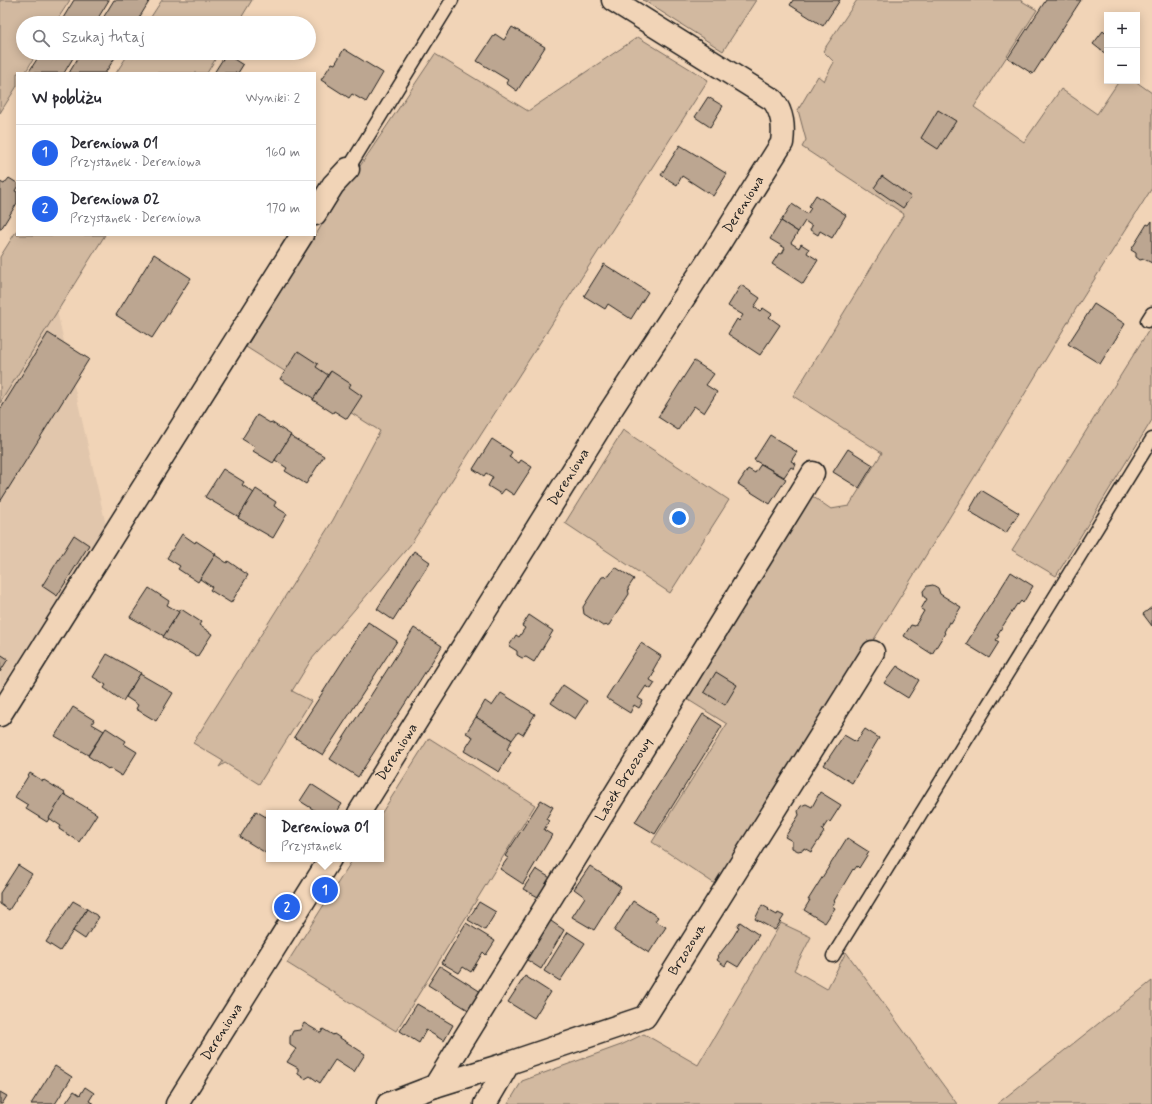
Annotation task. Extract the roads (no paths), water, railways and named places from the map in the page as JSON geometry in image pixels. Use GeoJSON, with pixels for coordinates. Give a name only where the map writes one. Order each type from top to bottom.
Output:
{"type":"FeatureCollection","features":[{"type":"Feature","properties":{"kind":"street","name":"Dereniowa"},"geometry":{"type":"LineString","coordinates":[[361,810],[607,416],[719,244],[782,143],[783,128],[779,109],[773,100],[614,0]]}},
{"type":"Feature","properties":{"kind":"street"},"geometry":{"type":"LineString","coordinates":[[316,212],[333,185],[348,169]]}},
{"type":"Feature","properties":{"kind":"street"},"geometry":{"type":"LineString","coordinates":[[0,715],[301,236]]}},
{"type":"Feature","properties":{"kind":"street","name":"Lasek Brzozowy"},"geometry":{"type":"LineString","coordinates":[[435,1086],[813,473]]}},
{"type":"Feature","properties":{"kind":"street","name":"Brzozowa"},"geometry":{"type":"LineString","coordinates":[[388,1104],[435,1086],[509,1063],[645,1017],[873,652]]}},
{"type":"Feature","properties":{"kind":"street","name":"Dereniowa"},"geometry":{"type":"LineString","coordinates":[[177,1104],[328,862]]}},
{"type":"Feature","properties":{"kind":"street"},"geometry":{"type":"LineString","coordinates":[[485,1104],[509,1063]]}},
{"type":"Feature","properties":{"kind":"lane"},"geometry":{"type":"LineString","coordinates":[[348,169],[452,0]]}},
{"type":"Feature","properties":{"kind":"lane"},"geometry":{"type":"LineString","coordinates":[[833,956],[1152,439]]}},
{"type":"Feature","properties":{"kind":"place","name":"Dereniowa 01"},"geometry":{"type":"Point","coordinates":[325,890]}},
{"type":"Feature","properties":{"kind":"place","name":"Dereniowa 02"},"geometry":{"type":"Point","coordinates":[287,907]}}]}
